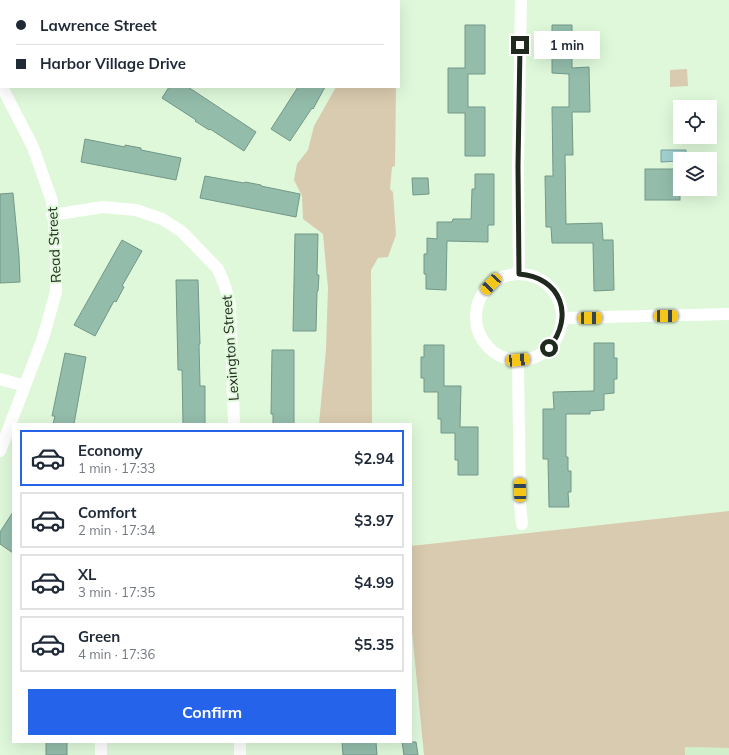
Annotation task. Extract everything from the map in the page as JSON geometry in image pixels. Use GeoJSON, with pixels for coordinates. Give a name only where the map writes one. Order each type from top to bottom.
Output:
{"type":"FeatureCollection","features":[{"type":"Feature","properties":{"kind":"street"},"geometry":{"type":"LineString","coordinates":[[519,274],[518,166],[521,0]]}},
{"type":"Feature","properties":{"kind":"street","name":"Read Street"},"geometry":{"type":"LineString","coordinates":[[0,452],[43,338],[56,292],[56,248],[52,201],[33,147],[3,88]]}},
{"type":"Feature","properties":{"kind":"street","name":"Lexington Street"},"geometry":{"type":"LineString","coordinates":[[52,215],[103,207],[136,210],[162,218],[181,231],[218,269],[226,286],[230,305],[234,423]]}},
{"type":"Feature","properties":{"kind":"street"},"geometry":{"type":"LineString","coordinates":[[519,274],[538,278],[553,290],[562,308],[563,318],[561,329],[556,340],[549,348],[540,355],[529,359],[518,360],[507,359],[489,348],[482,339],[476,319],[480,300],[491,284],[504,277],[519,274]]}},
{"type":"Feature","properties":{"kind":"street"},"geometry":{"type":"LineString","coordinates":[[563,318],[729,314]]}},
{"type":"Feature","properties":{"kind":"street"},"geometry":{"type":"LineString","coordinates":[[518,360],[520,505],[522,524]]}},
{"type":"Feature","properties":{"kind":"street"},"geometry":{"type":"LineString","coordinates":[[0,378],[26,386]]}},
{"type":"Feature","properties":{"kind":"street"},"geometry":{"type":"LineString","coordinates":[[101,743],[101,755]]}},
{"type":"Feature","properties":{"kind":"street"},"geometry":{"type":"LineString","coordinates":[[240,743],[240,755]]}},
{"type":"Feature","properties":{"kind":"shaded area"},"geometry":{"type":"Polygon","coordinates":[[[687,69],[688,86],[670,87],[670,70],[687,69]]]}},
{"type":"Feature","properties":{"kind":"shaded area"},"geometry":{"type":"Polygon","coordinates":[[[335,88],[396,88],[395,166],[392,167],[390,189],[393,192],[396,235],[388,257],[378,258],[371,270],[372,423],[319,423],[326,349],[328,288],[323,234],[303,219],[302,196],[294,180],[297,164],[308,150],[314,126],[335,88]]]}},
{"type":"Feature","properties":{"kind":"shaded area"},"geometry":{"type":"Polygon","coordinates":[[[729,511],[729,748],[685,747],[685,755],[424,755],[412,631],[412,546],[729,511]]]}},
{"type":"Feature","properties":{"kind":"shaded area"},"geometry":{"type":"Polygon","coordinates":[[[685,747],[729,748],[729,755],[685,755],[685,747]]]}},
{"type":"Feature","properties":{"kind":"water"},"geometry":{"type":"Polygon","coordinates":[[[661,150],[686,150],[686,152],[673,152],[673,161],[661,162],[661,150]]]}},
{"type":"Feature","properties":{"kind":"building"},"geometry":{"type":"Polygon","coordinates":[[[465,25],[485,25],[485,74],[468,74],[468,107],[485,107],[485,156],[465,156],[465,113],[448,113],[448,68],[465,68],[465,25]]]}},
{"type":"Feature","properties":{"kind":"building"},"geometry":{"type":"Polygon","coordinates":[[[552,25],[572,25],[572,68],[589,67],[590,112],[572,112],[573,155],[565,155],[566,224],[602,223],[603,240],[613,240],[614,290],[594,291],[593,243],[552,243],[551,227],[546,227],[545,176],[553,176],[552,107],[569,107],[569,74],[552,73],[552,25]]]}},
{"type":"Feature","properties":{"kind":"building"},"geometry":{"type":"Polygon","coordinates":[[[168,88],[190,88],[256,132],[244,151],[195,121],[196,120],[162,98],[168,88]]]}},
{"type":"Feature","properties":{"kind":"building"},"geometry":{"type":"Polygon","coordinates":[[[297,88],[324,88],[313,109],[312,108],[290,141],[271,129],[297,88]]]}},
{"type":"Feature","properties":{"kind":"building"},"geometry":{"type":"Polygon","coordinates":[[[85,139],[125,147],[125,145],[141,148],[141,150],[181,158],[176,180],[81,162],[85,139]]]}},
{"type":"Feature","properties":{"kind":"building"},"geometry":{"type":"Polygon","coordinates":[[[645,169],[673,169],[673,196],[680,196],[680,200],[645,200],[645,169]]]}},
{"type":"Feature","properties":{"kind":"building"},"geometry":{"type":"Polygon","coordinates":[[[475,174],[494,174],[494,225],[488,225],[488,242],[447,241],[446,290],[426,289],[424,254],[427,254],[427,238],[437,239],[437,222],[452,222],[453,219],[471,219],[472,189],[475,189],[475,174]]]}},
{"type":"Feature","properties":{"kind":"building"},"geometry":{"type":"Polygon","coordinates":[[[205,176],[261,185],[300,194],[296,217],[200,198],[205,176]]]}},
{"type":"Feature","properties":{"kind":"building"},"geometry":{"type":"Polygon","coordinates":[[[412,178],[428,178],[429,194],[413,195],[412,178]]]}},
{"type":"Feature","properties":{"kind":"building"},"geometry":{"type":"Polygon","coordinates":[[[13,193],[20,282],[0,283],[0,194],[13,193]]]}},
{"type":"Feature","properties":{"kind":"building"},"geometry":{"type":"Polygon","coordinates":[[[295,234],[318,234],[317,275],[319,275],[316,331],[293,331],[295,234]]]}},
{"type":"Feature","properties":{"kind":"building"},"geometry":{"type":"Polygon","coordinates":[[[122,240],[142,251],[122,286],[124,287],[116,302],[114,301],[95,336],[74,325],[122,240]]]}},
{"type":"Feature","properties":{"kind":"building"},"geometry":{"type":"Polygon","coordinates":[[[176,280],[198,280],[200,386],[205,386],[205,423],[183,423],[182,370],[178,370],[176,280]]]}},
{"type":"Feature","properties":{"kind":"building"},"geometry":{"type":"Polygon","coordinates":[[[594,343],[614,343],[614,358],[617,358],[617,379],[614,379],[614,393],[604,394],[604,410],[590,411],[590,414],[566,414],[566,457],[568,457],[568,471],[571,471],[571,492],[568,492],[569,507],[549,507],[548,459],[543,459],[543,409],[554,409],[553,392],[594,391],[594,343]]]}},
{"type":"Feature","properties":{"kind":"building"},"geometry":{"type":"Polygon","coordinates":[[[424,345],[444,345],[444,386],[461,386],[460,427],[478,427],[478,475],[458,475],[458,460],[455,460],[455,433],[441,433],[441,419],[438,419],[438,392],[424,392],[424,378],[421,378],[421,357],[424,357],[424,345]]]}},
{"type":"Feature","properties":{"kind":"building"},"geometry":{"type":"Polygon","coordinates":[[[272,350],[294,350],[294,423],[273,423],[273,414],[271,414],[272,350]]]}},
{"type":"Feature","properties":{"kind":"building"},"geometry":{"type":"Polygon","coordinates":[[[65,353],[86,357],[74,423],[53,423],[55,416],[52,416],[65,353]]]}},
{"type":"Feature","properties":{"kind":"building"},"geometry":{"type":"Polygon","coordinates":[[[12,514],[12,552],[0,544],[0,532],[12,514]]]}},
{"type":"Feature","properties":{"kind":"building"},"geometry":{"type":"Polygon","coordinates":[[[416,742],[418,755],[404,755],[402,743],[416,742]]]}},
{"type":"Feature","properties":{"kind":"building"},"geometry":{"type":"Polygon","coordinates":[[[46,743],[67,743],[67,755],[46,755],[46,743]]]}},
{"type":"Feature","properties":{"kind":"building"},"geometry":{"type":"Polygon","coordinates":[[[342,743],[376,743],[377,755],[343,755],[342,743]]]}},
{"type":"Feature","properties":{"kind":"route"},"geometry":{"type":"LineString","coordinates":[[520,45],[518,166],[519,274],[538,278],[546,283],[553,290],[562,308],[563,318],[561,329],[556,340],[549,348]]}}]}
